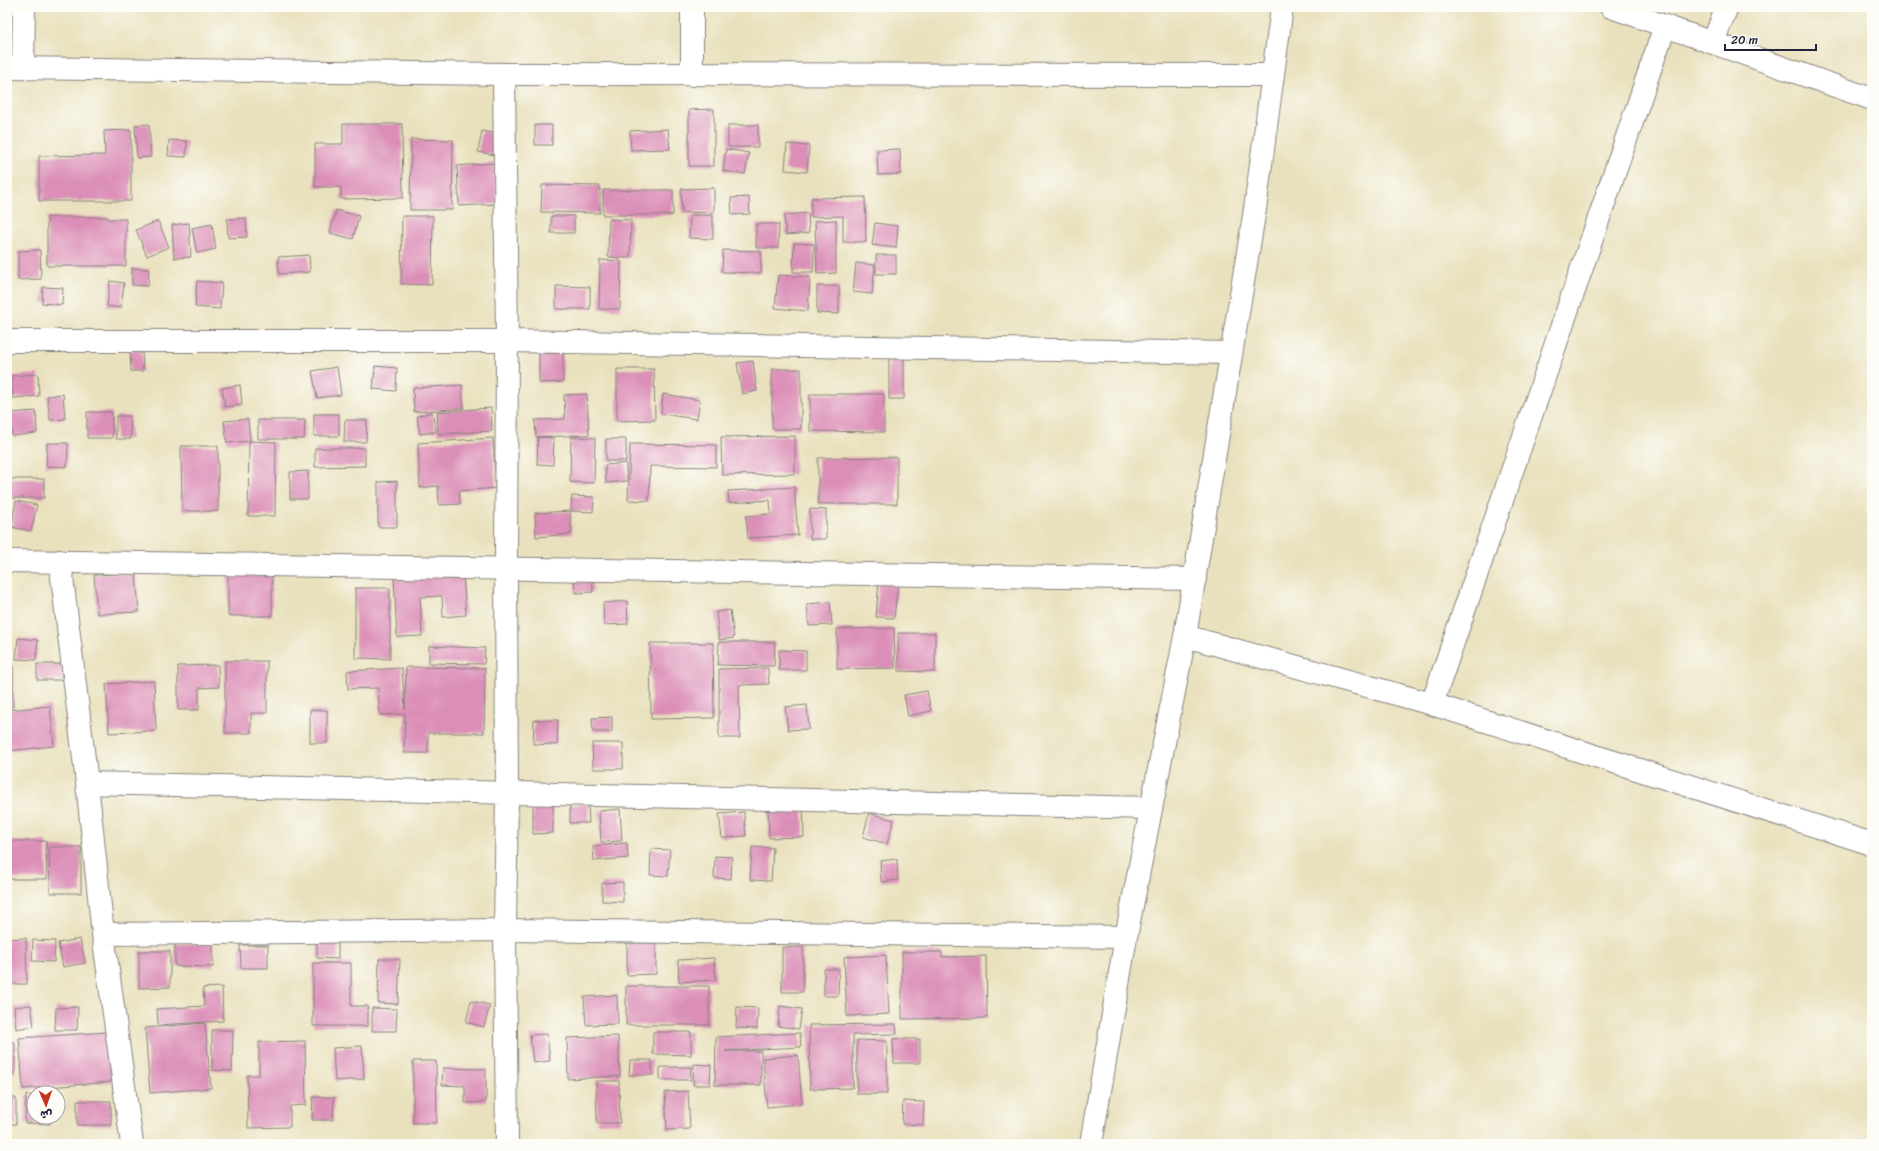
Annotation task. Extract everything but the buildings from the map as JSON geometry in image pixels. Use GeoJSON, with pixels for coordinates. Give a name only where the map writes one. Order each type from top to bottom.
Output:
{"type":"FeatureCollection","features":[{"type":"Feature","properties":{"kind":"street"},"geometry":{"type":"LineString","coordinates":[[24,7],[15,68],[504,74],[1272,75]]}},
{"type":"Feature","properties":{"kind":"street"},"geometry":{"type":"LineString","coordinates":[[692,7],[692,75]]}},
{"type":"Feature","properties":{"kind":"street"},"geometry":{"type":"LineString","coordinates":[[1091,1144],[1126,937],[1185,636],[1254,209],[1282,7]]}},
{"type":"Feature","properties":{"kind":"street"},"geometry":{"type":"LineString","coordinates":[[1611,7],[1872,99]]}},
{"type":"Feature","properties":{"kind":"street"},"geometry":{"type":"LineString","coordinates":[[1713,42],[1727,7]]}},
{"type":"Feature","properties":{"kind":"street"},"geometry":{"type":"LineString","coordinates":[[1432,704],[1664,26]]}},
{"type":"Feature","properties":{"kind":"street"},"geometry":{"type":"LineString","coordinates":[[504,74],[507,341],[507,793],[505,930],[507,1144]]}},
{"type":"Feature","properties":{"kind":"street"},"geometry":{"type":"LineString","coordinates":[[7,341],[507,341],[1231,352]]}},
{"type":"Feature","properties":{"kind":"street"},"geometry":{"type":"LineString","coordinates":[[7,561],[1194,579]]}},
{"type":"Feature","properties":{"kind":"street"},"geometry":{"type":"LineString","coordinates":[[60,561],[87,783],[103,934],[132,1144]]}},
{"type":"Feature","properties":{"kind":"street"},"geometry":{"type":"LineString","coordinates":[[1185,636],[1432,704],[1872,844]]}},
{"type":"Feature","properties":{"kind":"street"},"geometry":{"type":"LineString","coordinates":[[87,783],[1151,808]]}},
{"type":"Feature","properties":{"kind":"street"},"geometry":{"type":"LineString","coordinates":[[103,934],[505,930],[1126,937]]}}]}
